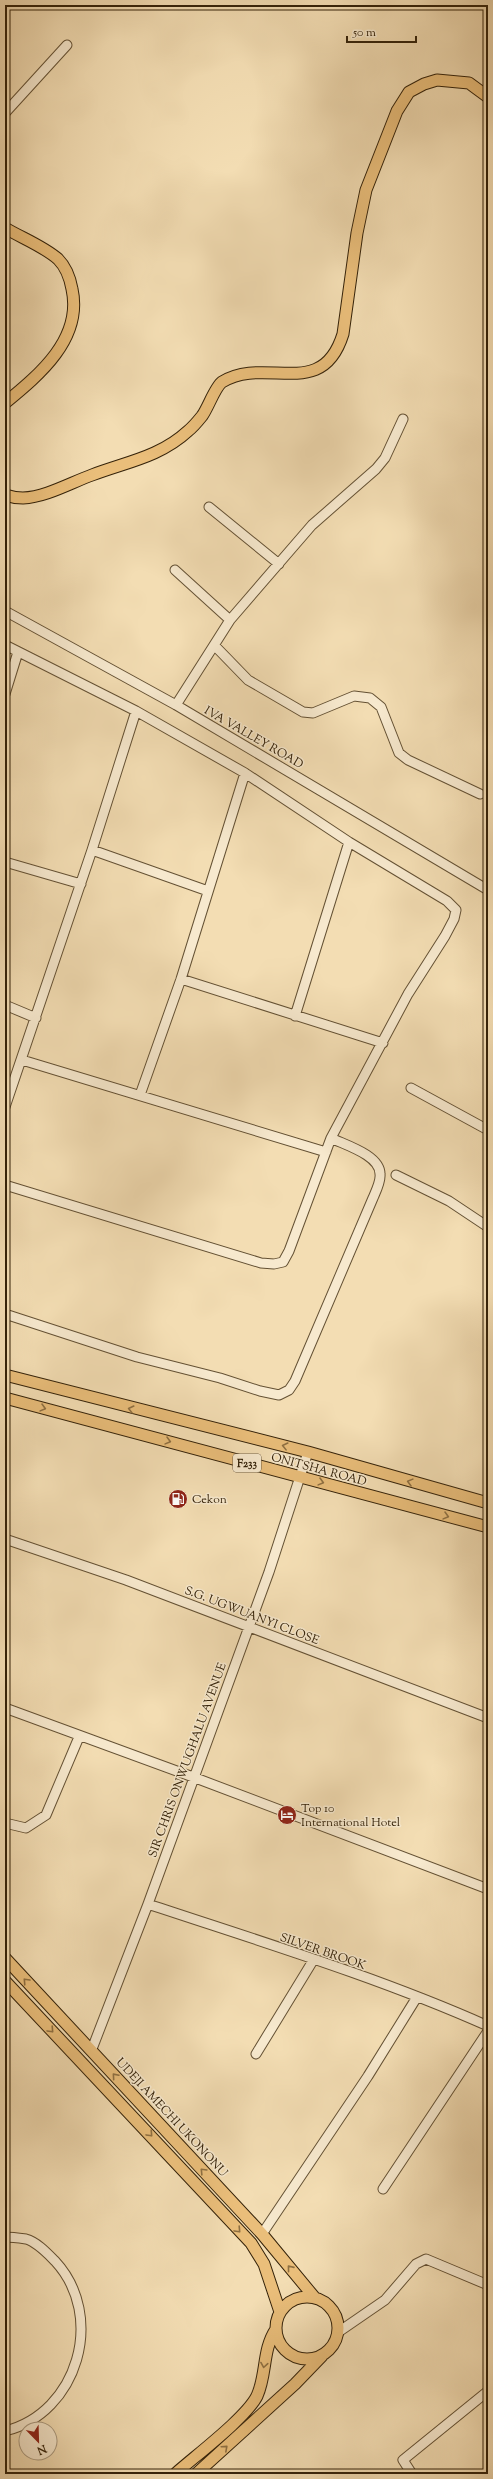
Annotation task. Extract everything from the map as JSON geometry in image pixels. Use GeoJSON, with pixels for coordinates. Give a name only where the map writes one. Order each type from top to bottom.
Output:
{"type":"FeatureCollection","features":[{"type":"Feature","properties":{"kind":"main road"},"geometry":{"type":"LineString","coordinates":[[5,495],[23,498],[46,493],[96,474],[143,459],[162,450],[188,431],[202,416],[218,385],[226,380],[265,373],[297,375],[311,372],[328,362],[339,347],[343,334],[357,233],[366,190],[397,111],[409,92],[424,84],[437,80],[469,84],[488,97]]}},
{"type":"Feature","properties":{"kind":"main road"},"geometry":{"type":"LineString","coordinates":[[5,228],[58,260],[70,280],[74,300],[73,317],[58,351],[45,368],[5,403]]}},
{"type":"Feature","properties":{"kind":"main road","name":"ONITSHA ROAD"},"geometry":{"type":"LineString","coordinates":[[5,1375],[308,1452],[488,1503]]}},
{"type":"Feature","properties":{"kind":"main road","name":"ONITSHA ROAD"},"geometry":{"type":"LineString","coordinates":[[5,1398],[488,1527]]}},
{"type":"Feature","properties":{"kind":"main road","name":"UDEJI AMECHI UKONONU"},"geometry":{"type":"LineString","coordinates":[[5,1958],[92,2049],[148,2114],[262,2234],[315,2298]]}},
{"type":"Feature","properties":{"kind":"main road"},"geometry":{"type":"LineString","coordinates":[[5,1981],[251,2243],[264,2264],[280,2312],[276,2329],[268,2344],[261,2383],[254,2401],[175,2474]]}},
{"type":"Feature","properties":{"kind":"main road"},"geometry":{"type":"LineString","coordinates":[[138,2122],[148,2114]]}},
{"type":"Feature","properties":{"kind":"main road"},"geometry":{"type":"LineString","coordinates":[[196,2474],[295,2384],[335,2341],[337,2333],[335,2315],[326,2305],[315,2298],[295,2300],[280,2312]]}},
{"type":"Feature","properties":{"kind":"main road"},"geometry":{"type":"LineString","coordinates":[[276,2329],[277,2338],[289,2353],[307,2359],[325,2353]]}},
{"type":"Feature","properties":{"kind":"street"},"geometry":{"type":"LineString","coordinates":[[5,114],[67,45]]}},
{"type":"Feature","properties":{"kind":"street"},"geometry":{"type":"LineString","coordinates":[[176,705],[230,620],[312,526],[376,470],[385,458],[403,419]]}},
{"type":"Feature","properties":{"kind":"street"},"geometry":{"type":"LineString","coordinates":[[209,507],[279,564]]}},
{"type":"Feature","properties":{"kind":"street"},"geometry":{"type":"LineString","coordinates":[[175,570],[230,620]]}},
{"type":"Feature","properties":{"kind":"street","name":"IVA VALLEY ROAD"},"geometry":{"type":"LineString","coordinates":[[5,612],[176,705],[488,890]]}},
{"type":"Feature","properties":{"kind":"street"},"geometry":{"type":"LineString","coordinates":[[5,645],[136,711],[245,773],[349,842],[447,900],[456,910],[454,919],[445,936],[408,994],[331,1138],[289,1251],[283,1262],[274,1264],[261,1263],[5,1185]]}},
{"type":"Feature","properties":{"kind":"street"},"geometry":{"type":"LineString","coordinates":[[214,645],[248,680],[303,712],[313,713],[354,696],[370,698],[381,707],[399,753],[408,760],[480,794]]}},
{"type":"Feature","properties":{"kind":"street"},"geometry":{"type":"LineString","coordinates":[[5,694],[18,652]]}},
{"type":"Feature","properties":{"kind":"street"},"geometry":{"type":"LineString","coordinates":[[5,1107],[81,884],[136,711]]}},
{"type":"Feature","properties":{"kind":"street"},"geometry":{"type":"LineString","coordinates":[[140,1096],[181,979],[245,773]]}},
{"type":"Feature","properties":{"kind":"street"},"geometry":{"type":"LineString","coordinates":[[295,1016],[349,842]]}},
{"type":"Feature","properties":{"kind":"street"},"geometry":{"type":"LineString","coordinates":[[92,850],[208,892]]}},
{"type":"Feature","properties":{"kind":"street"},"geometry":{"type":"LineString","coordinates":[[5,862],[81,884]]}},
{"type":"Feature","properties":{"kind":"street"},"geometry":{"type":"LineString","coordinates":[[181,979],[295,1016],[383,1042]]}},
{"type":"Feature","properties":{"kind":"street"},"geometry":{"type":"LineString","coordinates":[[5,1005],[36,1018]]}},
{"type":"Feature","properties":{"kind":"street"},"geometry":{"type":"LineString","coordinates":[[22,1060],[326,1152]]}},
{"type":"Feature","properties":{"kind":"street"},"geometry":{"type":"LineString","coordinates":[[411,1088],[488,1130]]}},
{"type":"Feature","properties":{"kind":"street"},"geometry":{"type":"LineString","coordinates":[[5,1314],[137,1357],[228,1380],[260,1391],[279,1395],[289,1390],[295,1381],[374,1198],[381,1176],[380,1169],[370,1157],[331,1138]]}},
{"type":"Feature","properties":{"kind":"street"},"geometry":{"type":"LineString","coordinates":[[396,1175],[449,1201],[488,1227]]}},
{"type":"Feature","properties":{"kind":"street","name":"SIR CHRIS ONWUGHALU AVENUE"},"geometry":{"type":"LineString","coordinates":[[92,2049],[148,1904],[302,1477],[308,1452]]}},
{"type":"Feature","properties":{"kind":"street","name":"S.G. UGWUANYI CLOSE"},"geometry":{"type":"LineString","coordinates":[[5,1539],[126,1580],[488,1718]]}},
{"type":"Feature","properties":{"kind":"street"},"geometry":{"type":"LineString","coordinates":[[5,1708],[79,1737],[193,1777],[488,1889]]}},
{"type":"Feature","properties":{"kind":"street"},"geometry":{"type":"LineString","coordinates":[[5,1823],[26,1828],[46,1815],[79,1737]]}},
{"type":"Feature","properties":{"kind":"street","name":"SILVER BROOK"},"geometry":{"type":"LineString","coordinates":[[148,1904],[314,1959],[417,1997],[488,2026]]}},
{"type":"Feature","properties":{"kind":"street"},"geometry":{"type":"LineString","coordinates":[[256,2054],[314,1959]]}},
{"type":"Feature","properties":{"kind":"street"},"geometry":{"type":"LineString","coordinates":[[262,2234],[381,2056],[417,1997]]}},
{"type":"Feature","properties":{"kind":"street"},"geometry":{"type":"LineString","coordinates":[[383,2189],[488,2031]]}},
{"type":"Feature","properties":{"kind":"street"},"geometry":{"type":"LineString","coordinates":[[5,2236],[27,2240],[46,2251],[59,2265],[72,2284],[78,2299],[81,2324],[77,2360],[65,2386],[40,2415],[20,2427],[5,2431]]}},
{"type":"Feature","properties":{"kind":"street"},"geometry":{"type":"LineString","coordinates":[[337,2333],[385,2300],[416,2264],[426,2259],[488,2285]]}},
{"type":"Feature","properties":{"kind":"street"},"geometry":{"type":"LineString","coordinates":[[412,2474],[403,2460],[488,2391]]}},
{"type":"Feature","properties":{"kind":"place","name":"Cekon"},"geometry":{"type":"Point","coordinates":[178,1499]}},
{"type":"Feature","properties":{"kind":"place","name":"Top 10 International Hotel"},"geometry":{"type":"Point","coordinates":[287,1815]}}]}
